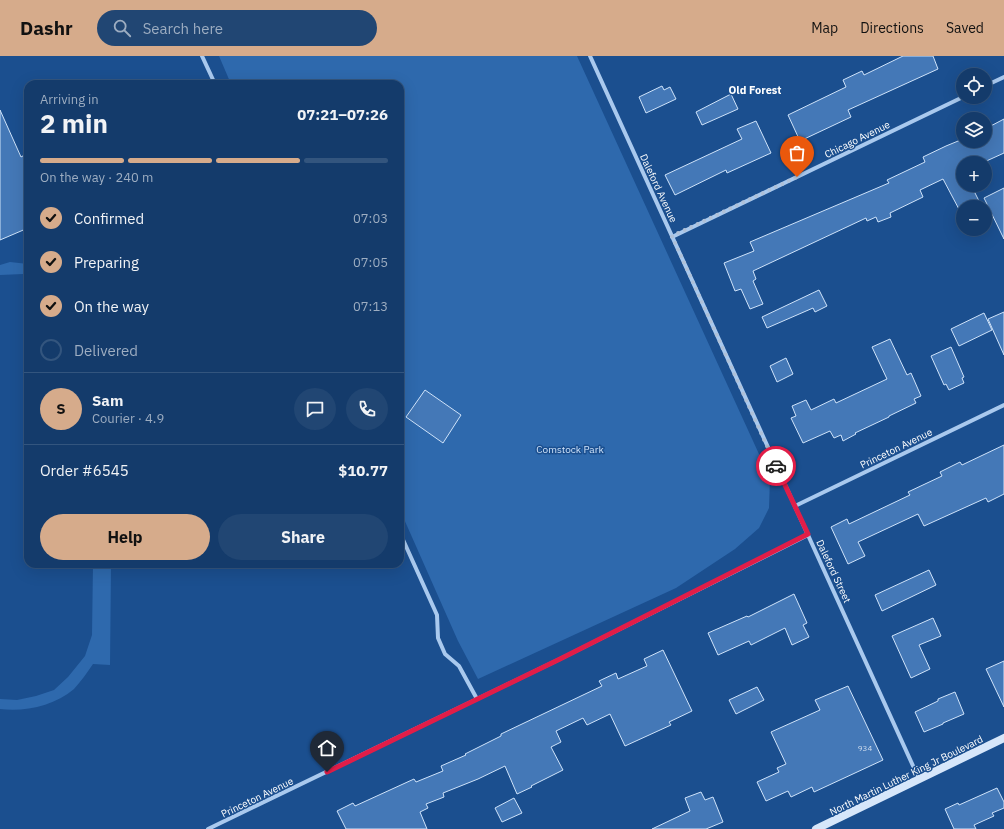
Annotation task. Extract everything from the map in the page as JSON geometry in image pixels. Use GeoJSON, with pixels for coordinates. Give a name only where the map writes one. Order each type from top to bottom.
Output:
{"type":"FeatureCollection","features":[{"type":"Feature","properties":{"kind":"street"},"geometry":{"type":"LineString","coordinates":[[202,56],[213,80]]}},
{"type":"Feature","properties":{"kind":"street","name":"Daleford Avenue"},"geometry":{"type":"LineString","coordinates":[[590,56],[733,371]]}},
{"type":"Feature","properties":{"kind":"street"},"geometry":{"type":"LineString","coordinates":[[992,83],[1004,77]]}},
{"type":"Feature","properties":{"kind":"street","name":"Chicago Avenue"},"geometry":{"type":"LineString","coordinates":[[672,236],[956,100]]}},
{"type":"Feature","properties":{"kind":"street","name":"Daleford Street"},"geometry":{"type":"LineString","coordinates":[[733,371],[919,779]]}},
{"type":"Feature","properties":{"kind":"street","name":"Princeton Avenue"},"geometry":{"type":"LineString","coordinates":[[795,506],[1004,405]]}},
{"type":"Feature","properties":{"kind":"street","name":"Princeton Avenue"},"geometry":{"type":"LineString","coordinates":[[208,829],[218,827],[477,700],[808,534]]}},
{"type":"Feature","properties":{"kind":"street"},"geometry":{"type":"LineString","coordinates":[[404,542],[437,615],[438,638],[445,654],[459,666],[477,700]]}},
{"type":"Feature","properties":{"kind":"street","name":"North Martin Luther King Jr Boulevard"},"geometry":{"type":"LineString","coordinates":[[816,829],[1004,738]]}},
{"type":"Feature","properties":{"kind":"green space","name":"Comstock Park"},"geometry":{"type":"Polygon","coordinates":[[[219,56],[577,56],[770,478],[769,508],[759,528],[735,549],[676,588],[478,679],[458,641],[404,519],[404,80],[229,80],[219,56]]]}},
{"type":"Feature","properties":{"kind":"green space"},"geometry":{"type":"Polygon","coordinates":[[[10,262],[24,264],[24,274],[0,275],[0,265],[10,262]]]}},
{"type":"Feature","properties":{"kind":"green space"},"geometry":{"type":"Polygon","coordinates":[[[93,568],[111,568],[110,665],[93,664],[74,689],[58,700],[48,704],[19,710],[0,709],[0,699],[17,700],[54,690],[68,677],[85,656],[92,635],[93,568]]]}},
{"type":"Feature","properties":{"kind":"building"},"geometry":{"type":"Polygon","coordinates":[[[903,56],[933,56],[938,69],[848,110],[851,117],[800,141],[788,115],[846,87],[843,80],[862,71],[864,75],[903,56]]]}},
{"type":"Feature","properties":{"kind":"building"},"geometry":{"type":"Polygon","coordinates":[[[662,86],[664,90],[670,87],[676,99],[646,113],[639,97],[662,86]]]}},
{"type":"Feature","properties":{"kind":"building"},"geometry":{"type":"Polygon","coordinates":[[[731,94],[738,109],[702,125],[696,112],[731,94]]]}},
{"type":"Feature","properties":{"kind":"building"},"geometry":{"type":"Polygon","coordinates":[[[0,110],[21,157],[24,155],[24,230],[0,240],[0,110]]]}},
{"type":"Feature","properties":{"kind":"building"},"geometry":{"type":"Polygon","coordinates":[[[1004,119],[1004,153],[992,158],[992,156],[956,156],[956,192],[974,192],[978,200],[956,200],[956,204],[943,179],[920,190],[923,197],[890,213],[891,217],[878,222],[876,217],[867,221],[866,218],[753,271],[756,279],[753,281],[763,304],[750,309],[741,289],[735,291],[724,263],[754,251],[750,242],[889,183],[887,180],[925,162],[923,157],[956,142],[956,148],[992,148],[992,125],[1004,119]]]}},
{"type":"Feature","properties":{"kind":"building"},"geometry":{"type":"Polygon","coordinates":[[[756,121],[771,153],[727,173],[726,170],[675,195],[665,175],[742,139],[737,129],[756,121]]]}},
{"type":"Feature","properties":{"kind":"building"},"geometry":{"type":"Polygon","coordinates":[[[1004,188],[1004,239],[992,214],[992,200],[985,200],[984,198],[1004,188]]]}},
{"type":"Feature","properties":{"kind":"building"},"geometry":{"type":"Polygon","coordinates":[[[819,290],[827,306],[815,312],[813,308],[767,328],[762,317],[819,290]]]}},
{"type":"Feature","properties":{"kind":"building"},"geometry":{"type":"Polygon","coordinates":[[[1004,312],[1004,355],[988,319],[1004,312]]]}},
{"type":"Feature","properties":{"kind":"building"},"geometry":{"type":"Polygon","coordinates":[[[984,313],[992,330],[959,346],[951,329],[984,313]]]}},
{"type":"Feature","properties":{"kind":"building"},"geometry":{"type":"Polygon","coordinates":[[[890,339],[907,375],[911,373],[921,396],[914,399],[916,403],[855,433],[856,434],[843,441],[841,435],[834,438],[830,431],[803,443],[791,418],[796,416],[792,406],[806,400],[811,410],[834,399],[836,403],[887,379],[872,347],[890,339]]]}},
{"type":"Feature","properties":{"kind":"building"},"geometry":{"type":"Polygon","coordinates":[[[951,347],[964,377],[962,378],[964,383],[949,390],[946,384],[944,385],[931,356],[951,347]]]}},
{"type":"Feature","properties":{"kind":"building"},"geometry":{"type":"Polygon","coordinates":[[[786,358],[793,374],[777,382],[770,366],[786,358]]]}},
{"type":"Feature","properties":{"kind":"building"},"geometry":{"type":"Polygon","coordinates":[[[425,390],[461,415],[443,443],[406,417],[425,390]]]}},
{"type":"Feature","properties":{"kind":"building"},"geometry":{"type":"Polygon","coordinates":[[[1004,445],[1004,494],[988,502],[986,498],[924,526],[918,514],[858,542],[865,556],[848,564],[831,527],[847,519],[849,524],[910,495],[908,492],[942,476],[940,472],[960,462],[962,465],[1004,445]]]}},
{"type":"Feature","properties":{"kind":"building"},"geometry":{"type":"Polygon","coordinates":[[[929,570],[936,585],[882,611],[875,595],[929,570]]]}},
{"type":"Feature","properties":{"kind":"building"},"geometry":{"type":"Polygon","coordinates":[[[794,594],[807,623],[803,625],[809,637],[792,645],[785,628],[751,645],[749,641],[718,655],[708,633],[747,616],[748,617],[794,594]]]}},
{"type":"Feature","properties":{"kind":"building"},"geometry":{"type":"Polygon","coordinates":[[[933,618],[941,636],[919,645],[930,669],[911,678],[892,636],[933,618]]]}},
{"type":"Feature","properties":{"kind":"building"},"geometry":{"type":"Polygon","coordinates":[[[663,650],[692,711],[669,722],[671,725],[625,746],[610,714],[587,725],[583,718],[556,731],[561,742],[551,747],[563,770],[531,786],[532,787],[517,794],[505,766],[443,793],[444,797],[426,804],[428,808],[420,812],[427,829],[346,829],[337,811],[353,803],[355,806],[414,779],[416,782],[443,771],[441,766],[466,755],[465,754],[501,736],[501,734],[602,686],[599,681],[616,673],[618,679],[647,666],[644,659],[663,650]]]}},
{"type":"Feature","properties":{"kind":"building"},"geometry":{"type":"Polygon","coordinates":[[[1004,661],[1004,707],[986,669],[1004,661]]]}},
{"type":"Feature","properties":{"kind":"building"},"geometry":{"type":"Polygon","coordinates":[[[848,686],[883,760],[814,792],[812,787],[791,797],[788,791],[766,801],[757,782],[779,772],[777,768],[786,764],[771,732],[820,710],[815,700],[848,686]]]}},
{"type":"Feature","properties":{"kind":"building"},"geometry":{"type":"Polygon","coordinates":[[[757,687],[764,700],[736,714],[729,700],[757,687]]]}},
{"type":"Feature","properties":{"kind":"building"},"geometry":{"type":"Polygon","coordinates":[[[955,692],[964,714],[924,732],[915,712],[938,701],[938,699],[955,692]]]}},
{"type":"Feature","properties":{"kind":"building"},"geometry":{"type":"Polygon","coordinates":[[[997,788],[1004,802],[1004,808],[992,813],[994,816],[974,825],[976,829],[954,829],[945,809],[958,803],[959,805],[997,788]]]}},
{"type":"Feature","properties":{"kind":"building"},"geometry":{"type":"Polygon","coordinates":[[[701,792],[705,800],[713,797],[723,822],[706,829],[652,829],[690,811],[685,798],[701,792]]]}},
{"type":"Feature","properties":{"kind":"building"},"geometry":{"type":"Polygon","coordinates":[[[514,798],[522,813],[502,822],[495,808],[514,798]]]}},
{"type":"Feature","properties":{"kind":"way so far"},"geometry":{"type":"LineString","coordinates":[[776,466],[672,236],[797,177]]}},
{"type":"Feature","properties":{"kind":"district","name":"Old Forest"},"geometry":{"type":"Point","coordinates":[755,90]}},
{"type":"Feature","properties":{"kind":"route"},"geometry":{"type":"LineString","coordinates":[[327,772],[560,659],[808,534],[776,466]]}}]}
